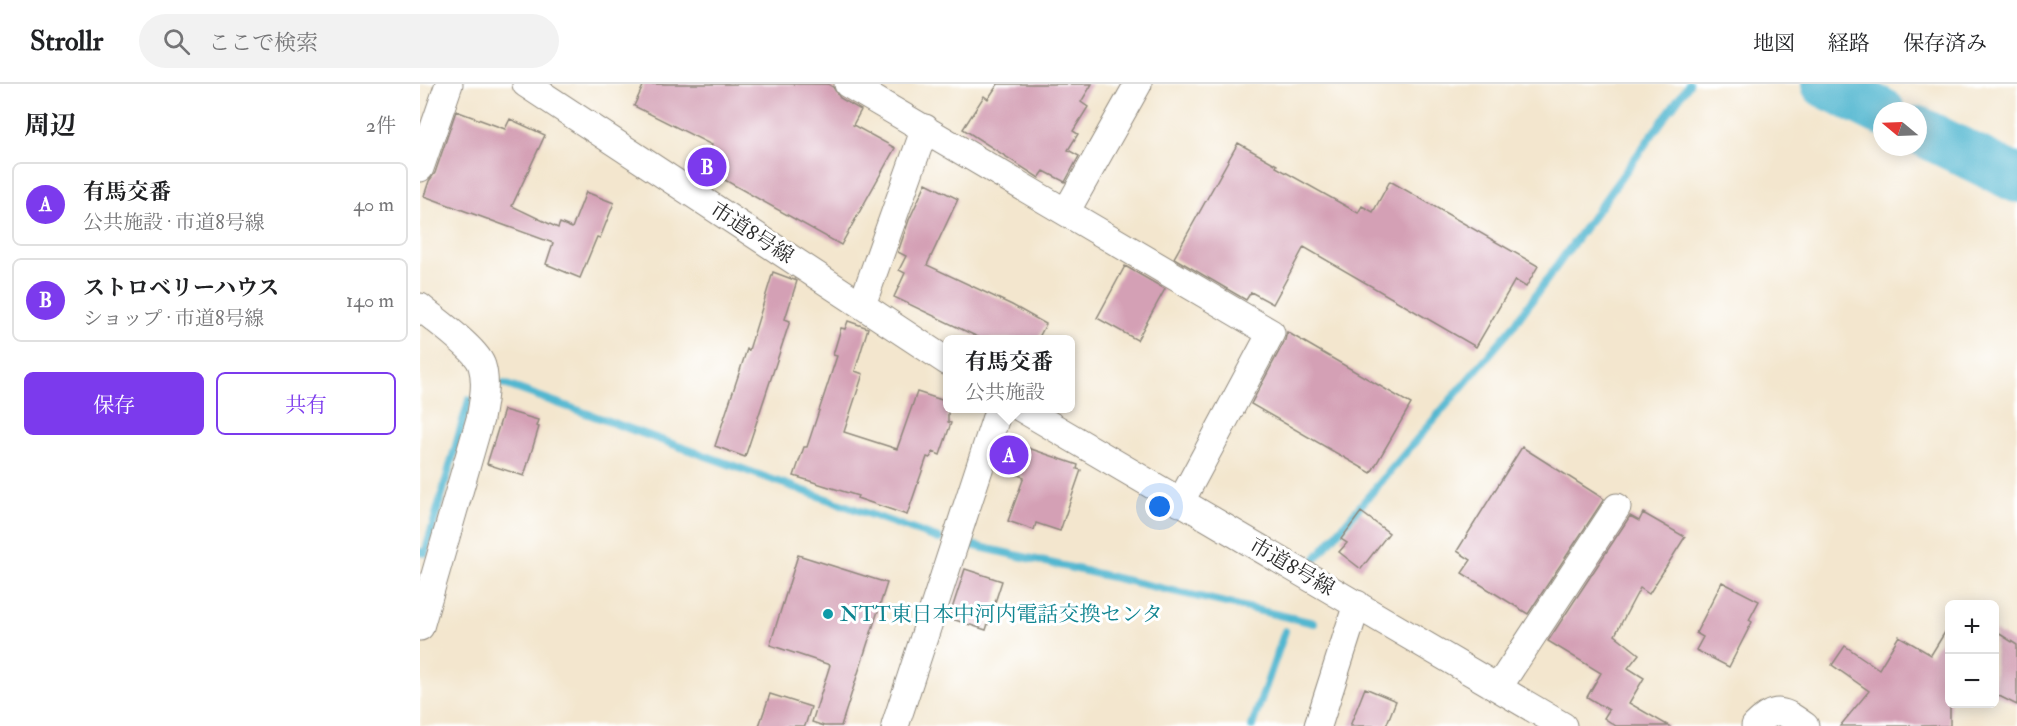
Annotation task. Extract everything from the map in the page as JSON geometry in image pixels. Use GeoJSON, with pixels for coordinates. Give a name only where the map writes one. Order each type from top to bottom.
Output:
{"type":"FeatureCollection","features":[{"type":"Feature","properties":{"kind":"street"},"geometry":{"type":"LineString","coordinates":[[420,168],[449,84]]}},
{"type":"Feature","properties":{"kind":"street","name":"市道8号線"},"geometry":{"type":"LineString","coordinates":[[526,84],[943,359]]}},
{"type":"Feature","properties":{"kind":"street"},"geometry":{"type":"LineString","coordinates":[[848,84],[1271,333],[1180,503]]}},
{"type":"Feature","properties":{"kind":"street"},"geometry":{"type":"LineString","coordinates":[[1066,212],[1137,84]]}},
{"type":"Feature","properties":{"kind":"street"},"geometry":{"type":"LineString","coordinates":[[862,305],[925,128]]}},
{"type":"Feature","properties":{"kind":"street"},"geometry":{"type":"LineString","coordinates":[[420,307],[468,347],[482,365],[484,391],[480,418],[420,627]]}},
{"type":"Feature","properties":{"kind":"street"},"geometry":{"type":"LineString","coordinates":[[895,726],[997,413]]}},
{"type":"Feature","properties":{"kind":"street","name":"市道8号線"},"geometry":{"type":"LineString","coordinates":[[1029,413],[1563,726]]}},
{"type":"Feature","properties":{"kind":"street"},"geometry":{"type":"LineString","coordinates":[[1498,688],[1617,507]]}},
{"type":"Feature","properties":{"kind":"street"},"geometry":{"type":"LineString","coordinates":[[1318,726],[1357,604]]}},
{"type":"Feature","properties":{"kind":"street"},"geometry":{"type":"LineString","coordinates":[[1755,726],[1765,716],[1776,711],[1787,713],[1805,726]]}},
{"type":"Feature","properties":{"kind":"building"},"geometry":{"type":"Polygon","coordinates":[[[644,84],[828,84],[833,87],[840,98],[861,110],[853,125],[895,148],[841,245],[700,166],[712,145],[634,106],[644,84]]]}},
{"type":"Feature","properties":{"kind":"building"},"geometry":{"type":"Polygon","coordinates":[[[998,84],[1092,84],[1081,102],[1088,107],[1073,131],[1078,134],[1068,150],[1079,156],[1065,182],[1044,171],[1039,178],[963,129],[984,96],[988,99],[998,84]]]}},
{"type":"Feature","properties":{"kind":"building"},"geometry":{"type":"Polygon","coordinates":[[[456,111],[505,129],[510,119],[545,135],[512,206],[558,228],[560,223],[572,228],[586,192],[614,203],[580,278],[546,264],[553,243],[424,196],[429,181],[435,173],[456,111]]]}},
{"type":"Feature","properties":{"kind":"building"},"geometry":{"type":"Polygon","coordinates":[[[1238,143],[1358,213],[1362,206],[1373,212],[1390,181],[1538,266],[1526,287],[1515,280],[1476,347],[1304,247],[1273,304],[1251,292],[1246,300],[1174,258],[1238,143]]]}},
{"type":"Feature","properties":{"kind":"building"},"geometry":{"type":"Polygon","coordinates":[[[926,183],[958,199],[927,265],[1012,305],[1046,324],[1040,335],[974,335],[894,297],[905,273],[899,270],[906,256],[898,252],[909,220],[926,183]]]}},
{"type":"Feature","properties":{"kind":"building"},"geometry":{"type":"Polygon","coordinates":[[[1125,266],[1165,289],[1137,340],[1097,318],[1125,266]]]}},
{"type":"Feature","properties":{"kind":"building"},"geometry":{"type":"Polygon","coordinates":[[[773,272],[797,281],[785,319],[790,321],[745,457],[715,446],[747,349],[749,350],[773,272]]]}},
{"type":"Feature","properties":{"kind":"building"},"geometry":{"type":"Polygon","coordinates":[[[848,321],[868,328],[855,371],[863,374],[844,432],[897,449],[917,392],[943,400],[943,413],[948,413],[948,422],[951,423],[940,455],[933,452],[930,458],[927,457],[907,515],[857,498],[858,496],[794,476],[804,447],[807,447],[837,356],[833,355],[841,328],[845,329],[848,321]]]}},
{"type":"Feature","properties":{"kind":"building"},"geometry":{"type":"Polygon","coordinates":[[[1287,332],[1411,404],[1371,473],[1251,404],[1287,332]]]}},
{"type":"Feature","properties":{"kind":"building"},"geometry":{"type":"Polygon","coordinates":[[[504,410],[538,420],[536,426],[539,427],[524,476],[487,464],[504,410]]]}},
{"type":"Feature","properties":{"kind":"building"},"geometry":{"type":"Polygon","coordinates":[[[1005,440],[1078,465],[1077,469],[1081,470],[1060,531],[1036,523],[1034,530],[1008,521],[1024,477],[996,468],[1005,440]]]}},
{"type":"Feature","properties":{"kind":"building"},"geometry":{"type":"Polygon","coordinates":[[[1522,447],[1604,499],[1528,614],[1462,573],[1471,560],[1457,551],[1522,447]]]}},
{"type":"Feature","properties":{"kind":"building"},"geometry":{"type":"Polygon","coordinates":[[[1361,512],[1389,533],[1361,569],[1339,552],[1347,543],[1341,539],[1361,512]]]}},
{"type":"Feature","properties":{"kind":"building"},"geometry":{"type":"Polygon","coordinates":[[[1643,513],[1685,537],[1649,594],[1640,588],[1615,635],[1639,654],[1628,668],[1644,678],[1629,703],[1669,726],[1616,726],[1604,718],[1609,710],[1587,697],[1601,673],[1548,641],[1630,516],[1639,521],[1643,513]]]}},
{"type":"Feature","properties":{"kind":"building","name":"NTT東日本中河内電話交換センタ"},"geometry":{"type":"Polygon","coordinates":[[[798,555],[887,583],[841,726],[824,726],[812,722],[830,665],[770,645],[798,555]]]}},
{"type":"Feature","properties":{"kind":"building"},"geometry":{"type":"Polygon","coordinates":[[[965,569],[1002,581],[986,630],[949,618],[965,569]]]}},
{"type":"Feature","properties":{"kind":"building"},"geometry":{"type":"Polygon","coordinates":[[[1722,582],[1759,601],[1749,620],[1752,622],[1729,667],[1696,650],[1703,637],[1696,633],[1722,582]]]}},
{"type":"Feature","properties":{"kind":"building"},"geometry":{"type":"Polygon","coordinates":[[[1945,632],[1945,708],[1950,708],[1950,726],[1840,726],[1869,691],[1832,665],[1845,646],[1879,669],[1899,636],[1931,655],[1945,632]]]}},
{"type":"Feature","properties":{"kind":"building"},"geometry":{"type":"Polygon","coordinates":[[[1999,634],[2017,645],[2017,705],[1999,696],[1999,634]]]}},
{"type":"Feature","properties":{"kind":"building"},"geometry":{"type":"Polygon","coordinates":[[[1365,688],[1396,701],[1386,726],[1350,726],[1365,688]]]}},
{"type":"Feature","properties":{"kind":"building"},"geometry":{"type":"Polygon","coordinates":[[[770,694],[811,707],[805,726],[759,726],[770,694]]]}},
{"type":"Feature","properties":{"kind":"waterway"},"geometry":{"type":"LineString","coordinates":[[1316,558],[1511,329],[1689,84]]}},
{"type":"Feature","properties":{"kind":"waterway"},"geometry":{"type":"LineString","coordinates":[[1825,84],[1873,108]]}},
{"type":"Feature","properties":{"kind":"waterway"},"geometry":{"type":"LineString","coordinates":[[1927,134],[2017,179]]}},
{"type":"Feature","properties":{"kind":"waterway"},"geometry":{"type":"LineString","coordinates":[[504,384],[939,539]]}},
{"type":"Feature","properties":{"kind":"waterway"},"geometry":{"type":"LineString","coordinates":[[420,552],[425,553],[469,400]]}},
{"type":"Feature","properties":{"kind":"waterway"},"geometry":{"type":"LineString","coordinates":[[962,543],[1314,623]]}},
{"type":"Feature","properties":{"kind":"waterway"},"geometry":{"type":"LineString","coordinates":[[1252,726],[1285,631]]}},
{"type":"Feature","properties":{"kind":"place","name":"ストロベリーハウス"},"geometry":{"type":"Point","coordinates":[707,167]}},
{"type":"Feature","properties":{"kind":"place","name":"有馬交番"},"geometry":{"type":"Point","coordinates":[1009,455]}},
{"type":"Feature","properties":{"kind":"place","name":"NTT東日本中河内電話交換センタ"},"geometry":{"type":"Point","coordinates":[828,614]}}]}
